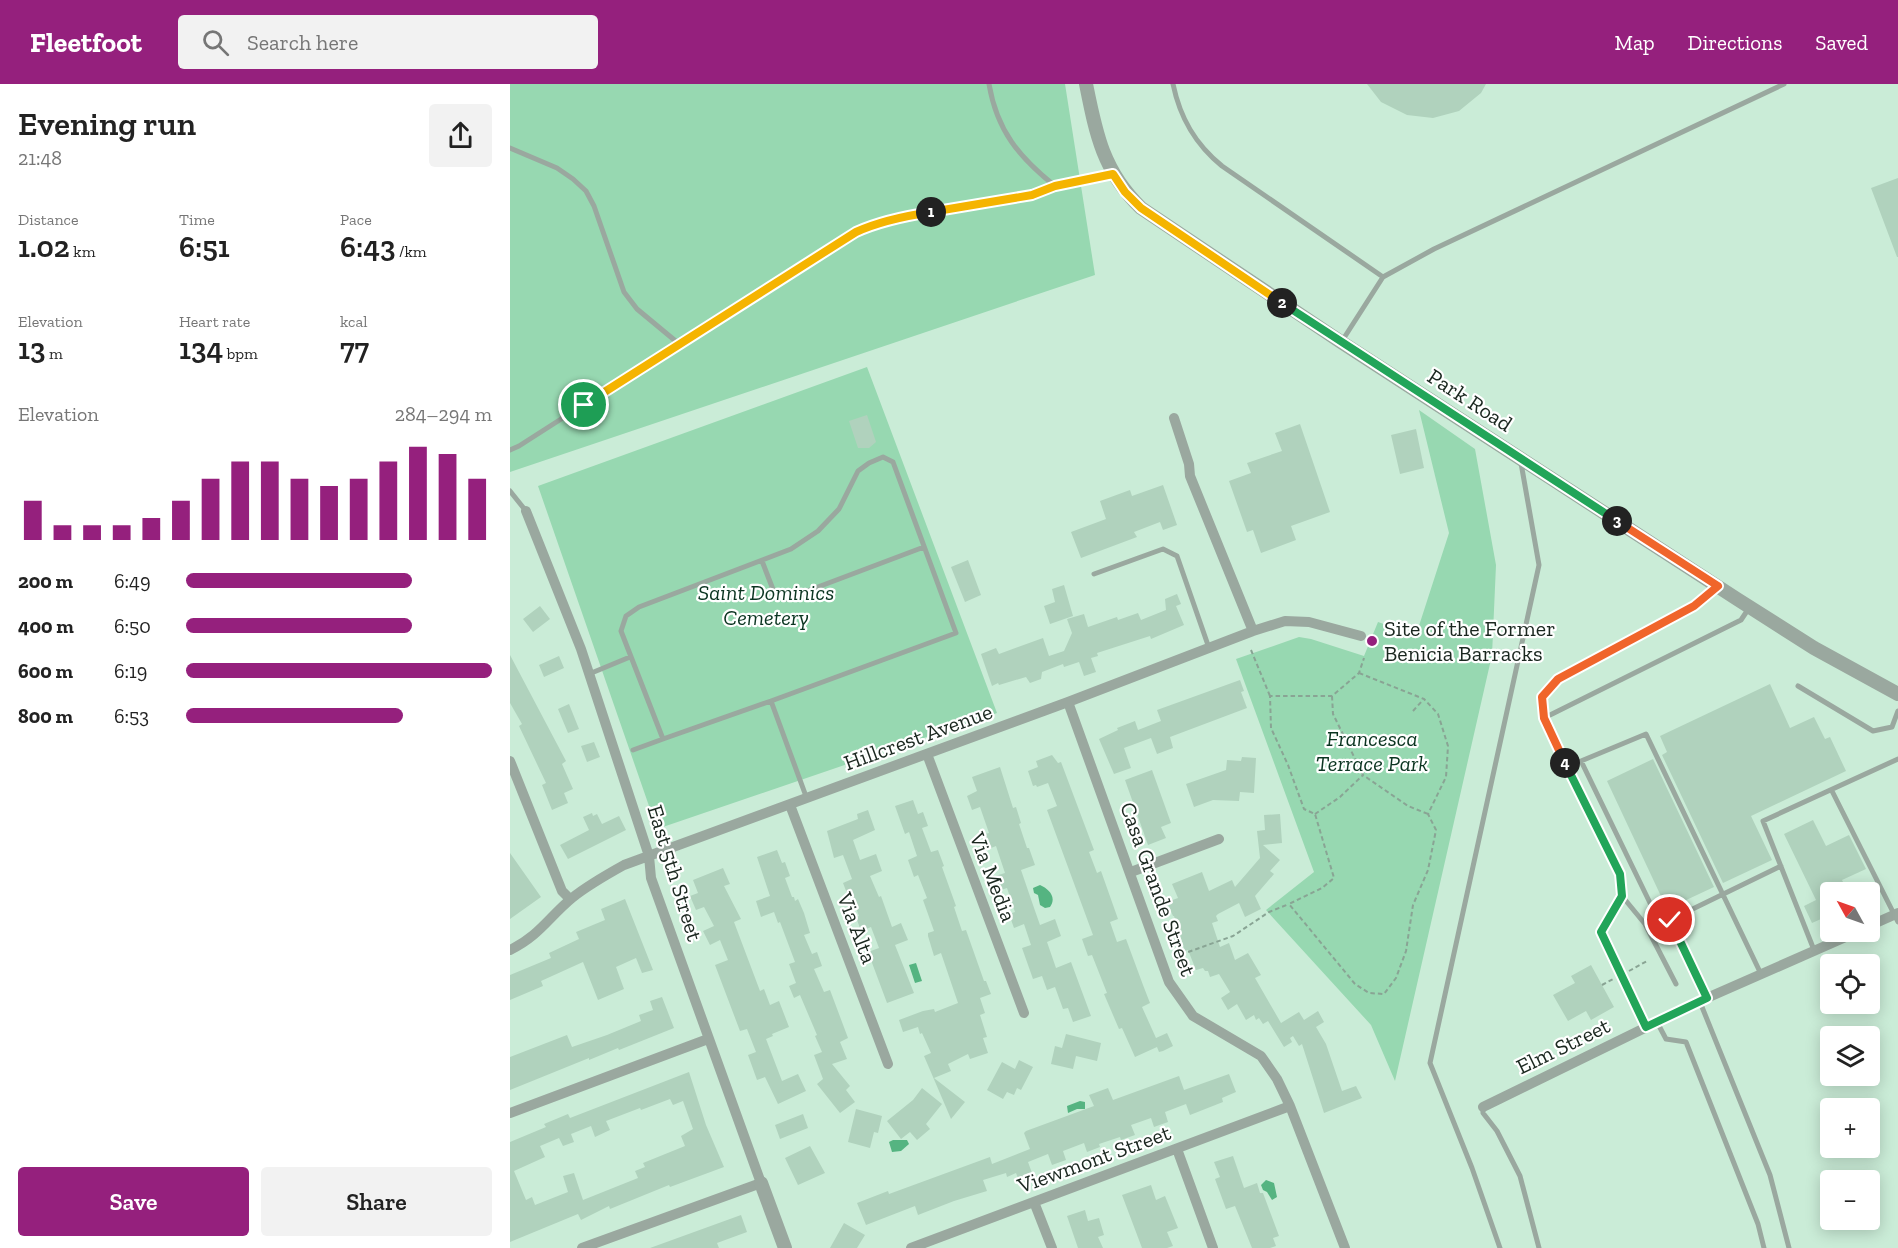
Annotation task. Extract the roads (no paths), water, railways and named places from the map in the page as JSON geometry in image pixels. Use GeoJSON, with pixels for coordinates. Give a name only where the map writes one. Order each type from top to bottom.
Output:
{"type":"FeatureCollection","features":[{"type":"Feature","properties":{"kind":"street","name":"Park Road"},"geometry":{"type":"LineString","coordinates":[[1086,84],[1099,142],[1113,174],[1125,192],[1141,208],[1341,342],[1750,607],[1823,653],[1898,694]]}},
{"type":"Feature","properties":{"kind":"street"},"geometry":{"type":"LineString","coordinates":[[1174,418],[1189,464],[1190,476],[1253,631]]}},
{"type":"Feature","properties":{"kind":"street","name":"East 5th Street"},"geometry":{"type":"LineString","coordinates":[[526,511],[590,674],[649,856],[651,879],[785,1248]]}},
{"type":"Feature","properties":{"kind":"street","name":"Hillcrest Avenue"},"geometry":{"type":"LineString","coordinates":[[510,950],[539,932],[570,899],[597,880],[624,866],[1210,649],[1253,631],[1286,621],[1309,622],[1362,636]]}},
{"type":"Feature","properties":{"kind":"street","name":"Casa Grande Street"},"geometry":{"type":"LineString","coordinates":[[1068,702],[1169,982],[1193,1016],[1261,1056],[1277,1079],[1290,1106],[1345,1248]]}},
{"type":"Feature","properties":{"kind":"street","name":"Via Media"},"geometry":{"type":"LineString","coordinates":[[927,754],[1024,1013]]}},
{"type":"Feature","properties":{"kind":"street"},"geometry":{"type":"LineString","coordinates":[[510,761],[562,891],[570,899]]}},
{"type":"Feature","properties":{"kind":"street","name":"Via Alta"},"geometry":{"type":"LineString","coordinates":[[790,805],[888,1064]]}},
{"type":"Feature","properties":{"kind":"street"},"geometry":{"type":"LineString","coordinates":[[1131,872],[1219,839]]}},
{"type":"Feature","properties":{"kind":"street"},"geometry":{"type":"LineString","coordinates":[[1880,922],[1897,917]]}},
{"type":"Feature","properties":{"kind":"street","name":"Elm Street"},"geometry":{"type":"LineString","coordinates":[[1483,1107],[1652,1024],[1833,942]]}},
{"type":"Feature","properties":{"kind":"street"},"geometry":{"type":"LineString","coordinates":[[510,1113],[708,1039]]}},
{"type":"Feature","properties":{"kind":"street","name":"Viewmont Street"},"geometry":{"type":"LineString","coordinates":[[911,1248],[1290,1106]]}},
{"type":"Feature","properties":{"kind":"street"},"geometry":{"type":"LineString","coordinates":[[1177,1149],[1213,1248]]}},
{"type":"Feature","properties":{"kind":"street"},"geometry":{"type":"LineString","coordinates":[[582,1248],[761,1183]]}},
{"type":"Feature","properties":{"kind":"street"},"geometry":{"type":"LineString","coordinates":[[1034,1202],[1052,1248]]}},
{"type":"Feature","properties":{"kind":"lane"},"geometry":{"type":"LineString","coordinates":[[989,84],[1000,123],[1012,144],[1032,167],[1055,186]]}},
{"type":"Feature","properties":{"kind":"lane"},"geometry":{"type":"LineString","coordinates":[[1173,84],[1184,121],[1208,155],[1383,277]]}},
{"type":"Feature","properties":{"kind":"lane"},"geometry":{"type":"LineString","coordinates":[[1341,342],[1383,277],[1434,249],[1784,84]]}},
{"type":"Feature","properties":{"kind":"lane"},"geometry":{"type":"LineString","coordinates":[[510,148],[557,168],[586,191],[594,206],[624,292],[637,309],[678,344]]}},
{"type":"Feature","properties":{"kind":"lane"},"geometry":{"type":"LineString","coordinates":[[510,450],[825,250],[872,225],[912,215],[1032,195],[1055,186],[1113,174]]}},
{"type":"Feature","properties":{"kind":"lane"},"geometry":{"type":"LineString","coordinates":[[633,750],[956,633],[893,462],[883,457],[858,471],[839,509],[818,531],[791,549],[639,607],[626,616],[621,630],[663,739]]}},
{"type":"Feature","properties":{"kind":"lane"},"geometry":{"type":"LineString","coordinates":[[1500,1248],[1472,1168],[1430,1063],[1539,565],[1520,458]]}},
{"type":"Feature","properties":{"kind":"lane"},"geometry":{"type":"LineString","coordinates":[[510,491],[526,511]]}},
{"type":"Feature","properties":{"kind":"lane"},"geometry":{"type":"LineString","coordinates":[[762,561],[774,592],[786,599],[924,546]]}},
{"type":"Feature","properties":{"kind":"lane"},"geometry":{"type":"LineString","coordinates":[[1094,574],[1163,549],[1177,556],[1210,649]]}},
{"type":"Feature","properties":{"kind":"lane"},"geometry":{"type":"LineString","coordinates":[[1676,984],[1645,924],[1622,896],[1620,874],[1544,718],[1542,697],[1558,679],[1694,606],[1718,586]]}},
{"type":"Feature","properties":{"kind":"lane"},"geometry":{"type":"LineString","coordinates":[[1544,718],[1741,620],[1750,607]]}},
{"type":"Feature","properties":{"kind":"lane"},"geometry":{"type":"LineString","coordinates":[[590,674],[630,657]]}},
{"type":"Feature","properties":{"kind":"lane"},"geometry":{"type":"LineString","coordinates":[[1798,686],[1873,731],[1892,727],[1898,711]]}},
{"type":"Feature","properties":{"kind":"lane"},"geometry":{"type":"LineString","coordinates":[[771,701],[807,799]]}},
{"type":"Feature","properties":{"kind":"lane"},"geometry":{"type":"LineString","coordinates":[[1761,974],[1646,734],[1581,761],[1652,907],[1670,920],[1770,1175],[1789,1248]]}},
{"type":"Feature","properties":{"kind":"lane"},"geometry":{"type":"LineString","coordinates":[[1814,950],[1763,821],[1898,759]]}},
{"type":"Feature","properties":{"kind":"lane"},"geometry":{"type":"LineString","coordinates":[[1832,791],[1897,917]]}},
{"type":"Feature","properties":{"kind":"lane"},"geometry":{"type":"LineString","coordinates":[[1670,920],[1780,866]]}},
{"type":"Feature","properties":{"kind":"lane"},"geometry":{"type":"LineString","coordinates":[[1622,896],[1601,932],[1652,1024],[1666,1039],[1686,1042],[1758,1224],[1764,1248]]}},
{"type":"Feature","properties":{"kind":"lane"},"geometry":{"type":"LineString","coordinates":[[1483,1107],[1483,1113],[1497,1131],[1520,1176],[1539,1248]]}},
{"type":"Feature","properties":{"kind":"place","name":"Site of the Former Benicia Barracks"},"geometry":{"type":"Point","coordinates":[1372,641]}},
{"type":"Feature","properties":{"kind":"park label","name":"Saint Dominics Cemetery"},"geometry":{"type":"Point","coordinates":[766,604]}},
{"type":"Feature","properties":{"kind":"park label","name":"Francesca Terrace Park"},"geometry":{"type":"Point","coordinates":[1372,750]}}]}
